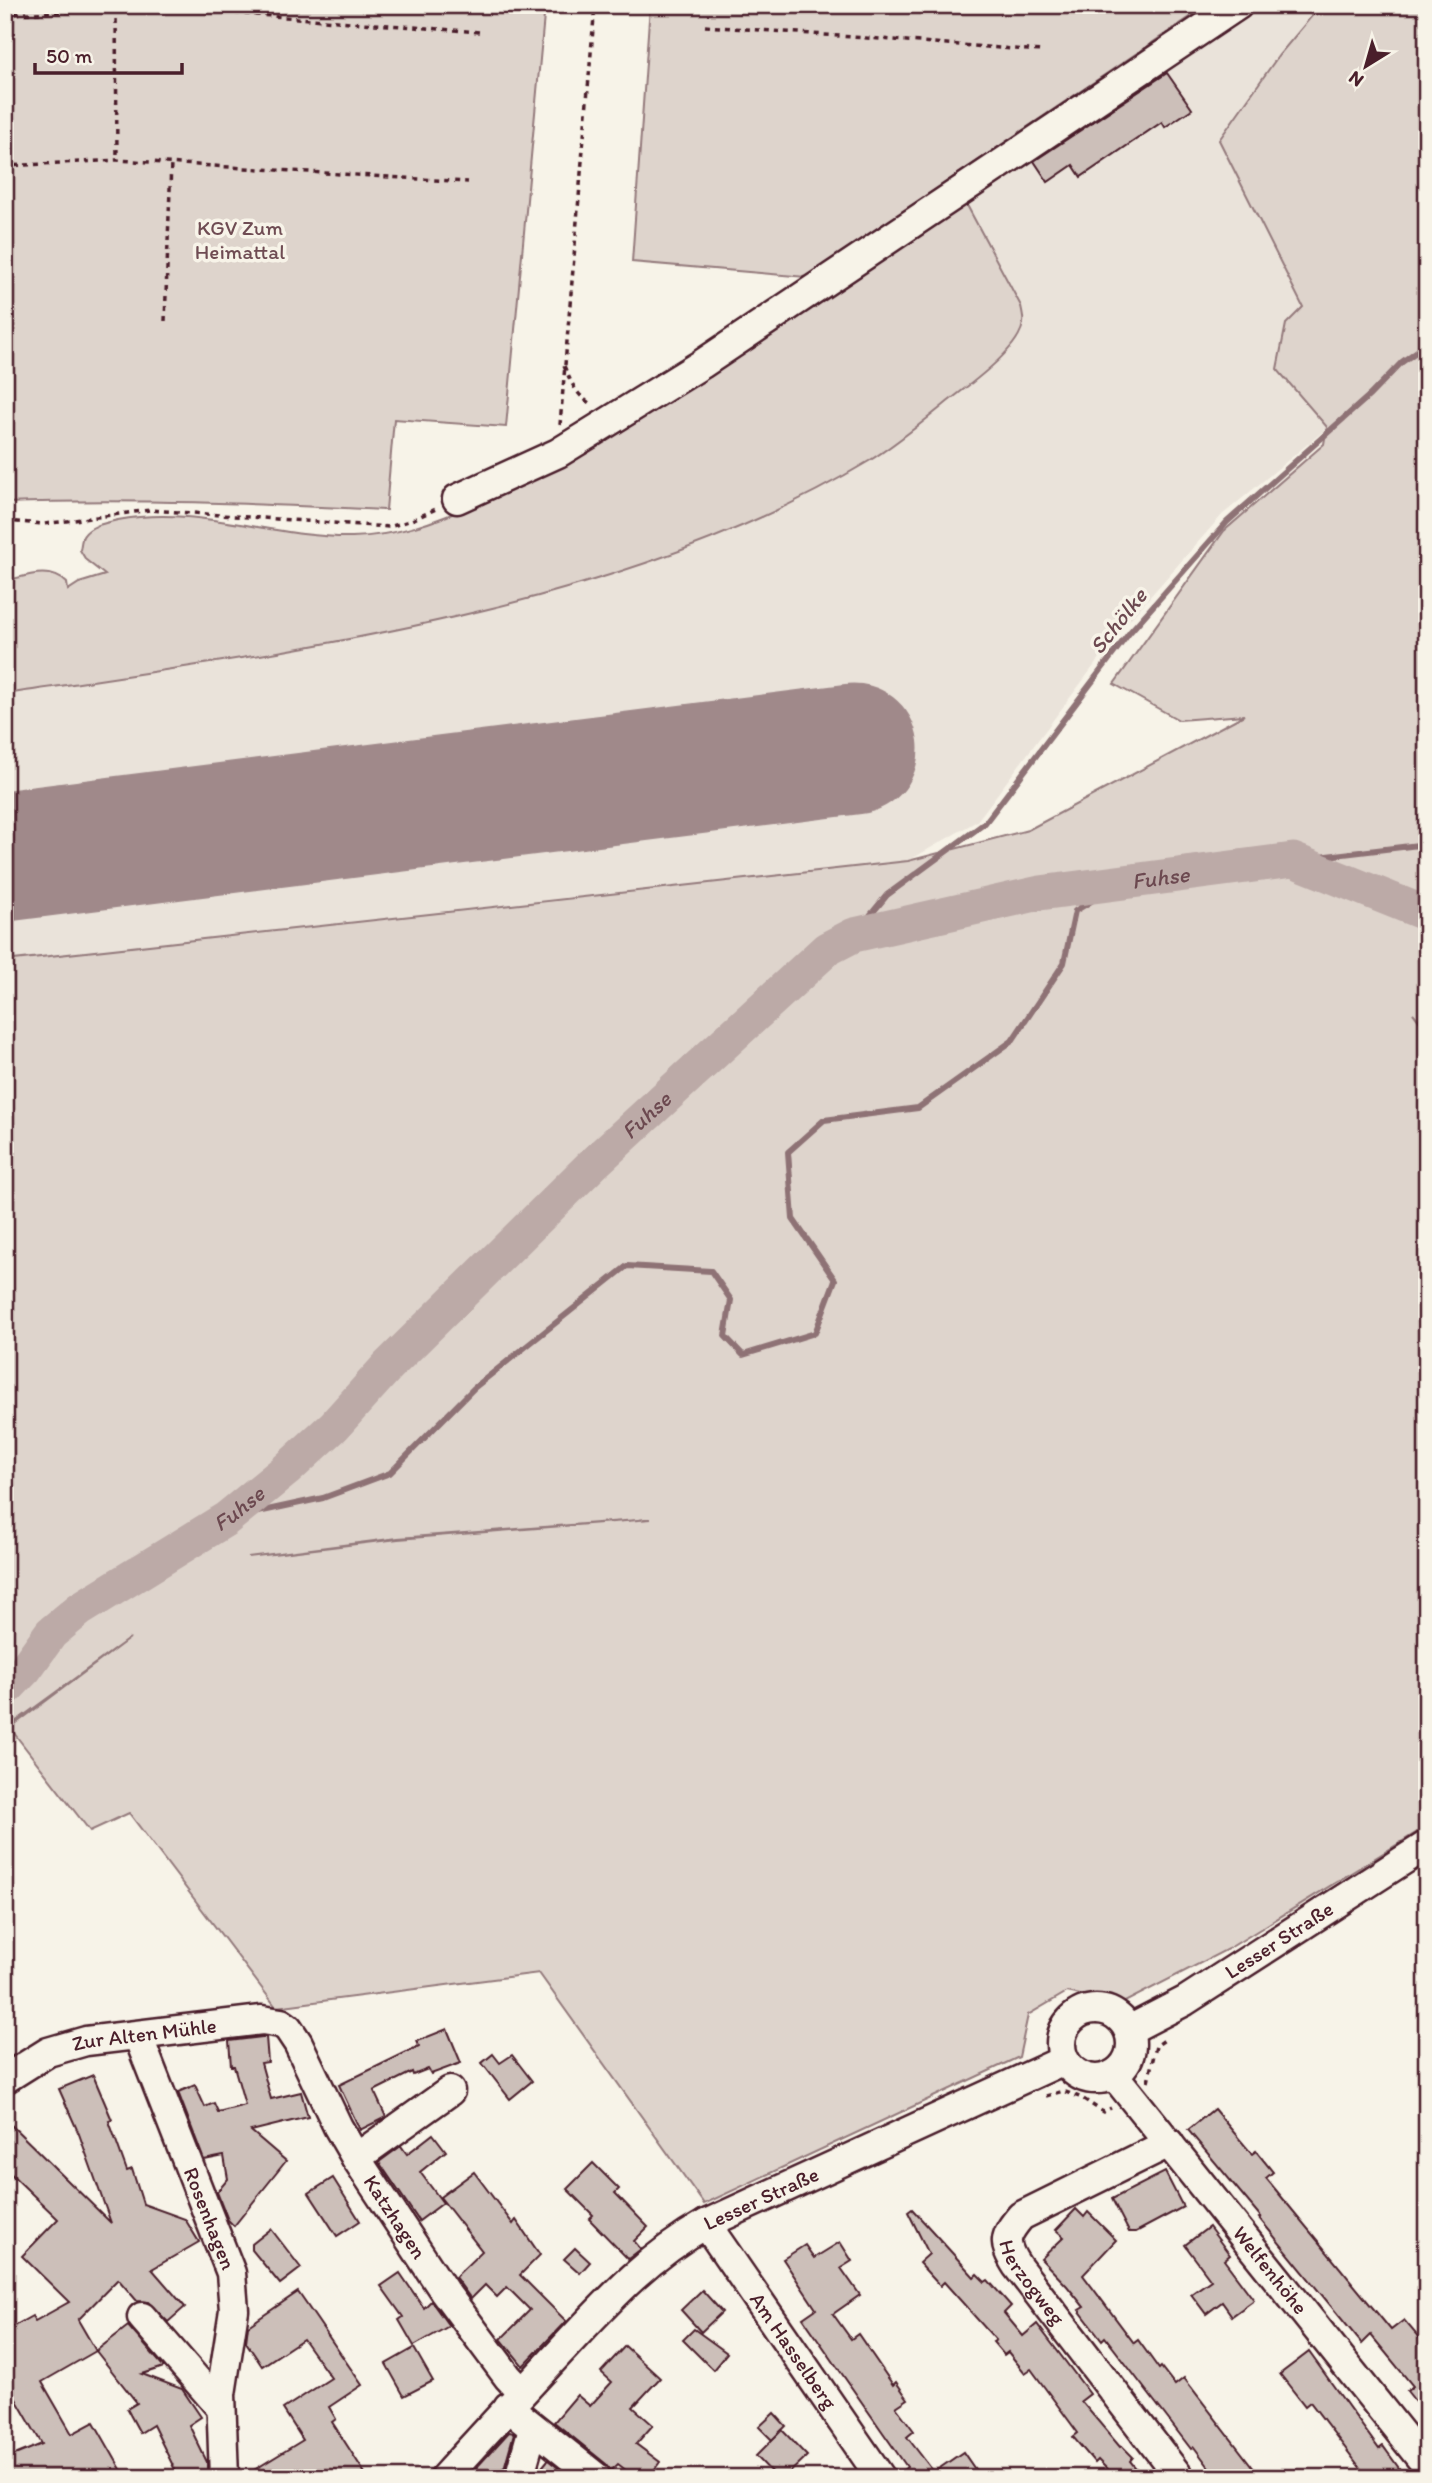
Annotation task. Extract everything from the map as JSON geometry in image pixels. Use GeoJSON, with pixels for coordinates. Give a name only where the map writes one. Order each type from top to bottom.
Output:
{"type":"FeatureCollection","features":[{"type":"Feature","properties":{"kind":"street"},"geometry":{"type":"LineString","coordinates":[[457,499],[558,453],[702,364],[1238,5]]}},
{"type":"Feature","properties":{"kind":"street","name":"Lesser Straße"},"geometry":{"type":"LineString","coordinates":[[1129,2030],[1185,2001],[1427,1844]]}},
{"type":"Feature","properties":{"kind":"street"},"geometry":{"type":"LineString","coordinates":[[1095,2009],[1109,2011],[1121,2018],[1129,2030],[1132,2043],[1130,2056],[1124,2067],[1114,2075],[1100,2080],[1085,2078],[1073,2071],[1064,2060],[1060,2046],[1062,2032],[1070,2020],[1081,2012],[1095,2009]]}},
{"type":"Feature","properties":{"kind":"street","name":"Zur Alten Mühle"},"geometry":{"type":"LineString","coordinates":[[5,2079],[48,2052],[66,2046],[262,2020],[281,2023],[288,2028]]}},
{"type":"Feature","properties":{"kind":"street","name":"Katzhagen"},"geometry":{"type":"LineString","coordinates":[[288,2028],[356,2158],[444,2291],[508,2377],[515,2400]]}},
{"type":"Feature","properties":{"kind":"street","name":"Rosenhagen"},"geometry":{"type":"LineString","coordinates":[[138,2036],[231,2273],[234,2310],[220,2408],[224,2478]]}},
{"type":"Feature","properties":{"kind":"street","name":"Lesser Straße"},"geometry":{"type":"LineString","coordinates":[[444,2478],[515,2400],[646,2265],[665,2249],[706,2224],[1064,2060]]}},
{"type":"Feature","properties":{"kind":"street","name":"Welfenhöhe"},"geometry":{"type":"LineString","coordinates":[[1114,2075],[1427,2466]]}},
{"type":"Feature","properties":{"kind":"street"},"geometry":{"type":"LineString","coordinates":[[356,2158],[450,2091]]}},
{"type":"Feature","properties":{"kind":"street","name":"Herzogweg"},"geometry":{"type":"LineString","coordinates":[[1169,2143],[1021,2216],[1006,2237],[1006,2243],[1017,2266],[1180,2478]]}},
{"type":"Feature","properties":{"kind":"street","name":"Am Hasselberg"},"geometry":{"type":"LineString","coordinates":[[706,2224],[881,2478]]}},
{"type":"Feature","properties":{"kind":"street"},"geometry":{"type":"LineString","coordinates":[[142,2317],[220,2408]]}},
{"type":"Feature","properties":{"kind":"street"},"geometry":{"type":"LineString","coordinates":[[515,2400],[533,2428],[596,2477]]}},
{"type":"Feature","properties":{"kind":"street"},"geometry":{"type":"LineString","coordinates":[[519,2478],[533,2428]]}},
{"type":"Feature","properties":{"kind":"path"},"geometry":{"type":"LineString","coordinates":[[558,453],[594,5]]}},
{"type":"Feature","properties":{"kind":"path"},"geometry":{"type":"LineString","coordinates":[[5,14],[57,8],[168,8],[479,32]]}},
{"type":"Feature","properties":{"kind":"path"},"geometry":{"type":"LineString","coordinates":[[116,9],[117,160]]}},
{"type":"Feature","properties":{"kind":"path"},"geometry":{"type":"LineString","coordinates":[[705,26],[1041,51]]}},
{"type":"Feature","properties":{"kind":"path"},"geometry":{"type":"LineString","coordinates":[[5,166],[117,160],[468,182]]}},
{"type":"Feature","properties":{"kind":"path"},"geometry":{"type":"LineString","coordinates":[[165,321],[171,163]]}},
{"type":"Feature","properties":{"kind":"path"},"geometry":{"type":"LineString","coordinates":[[564,364],[573,387],[588,403],[607,409],[628,410]]}},
{"type":"Feature","properties":{"kind":"path"},"geometry":{"type":"LineString","coordinates":[[5,521],[44,524],[150,510],[389,527],[412,520],[457,499]]}},
{"type":"Feature","properties":{"kind":"shaded area"},"geometry":{"type":"Polygon","coordinates":[[[1253,5],[1321,5],[1279,55],[1272,242],[1304,307],[1278,369],[1327,428],[1222,515],[1124,626],[977,821],[908,861],[5,961],[5,694],[227,661],[444,619],[550,592],[659,558],[735,529],[869,460],[920,424],[1021,306],[961,194],[1253,5]]]}},
{"type":"Feature","properties":{"kind":"green space","name":"KGV Zum Heimattal"},"geometry":{"type":"Polygon","coordinates":[[[5,5],[545,5],[506,427],[394,419],[386,510],[148,501],[5,503],[5,5]]]}},
{"type":"Feature","properties":{"kind":"green space"},"geometry":{"type":"Polygon","coordinates":[[[650,5],[1208,5],[806,277],[632,262],[650,5]]]}},
{"type":"Feature","properties":{"kind":"green space"},"geometry":{"type":"Polygon","coordinates":[[[1321,5],[1427,5],[1427,1029],[1413,1013],[1427,1032],[1427,1826],[1228,1949],[1121,2004],[1067,1992],[1028,2015],[1019,2057],[704,2204],[539,1973],[276,2007],[129,1813],[90,1831],[10,1728],[130,1638],[8,1727],[5,1724],[5,961],[908,861],[1028,830],[1244,715],[1179,720],[1114,684],[1224,531],[1324,444],[1327,427],[1277,369],[1286,324],[1303,307],[1219,140],[1279,55],[1321,5]],[[651,1519],[398,1538],[248,1557],[398,1539],[651,1519]]]}},
{"type":"Feature","properties":{"kind":"green space"},"geometry":{"type":"Polygon","coordinates":[[[961,194],[1021,306],[1023,321],[1020,333],[993,365],[890,447],[772,513],[669,555],[561,590],[450,618],[225,661],[5,694],[5,581],[29,575],[53,575],[67,583],[68,590],[79,583],[105,575],[86,560],[80,550],[83,536],[95,527],[118,520],[177,516],[293,533],[352,537],[400,531],[446,517],[475,504],[961,194]]]}},
{"type":"Feature","properties":{"kind":"building"},"geometry":{"type":"Polygon","coordinates":[[[1167,73],[1192,109],[1165,127],[1162,122],[1081,177],[1073,165],[1048,182],[1034,161],[1167,73]]]}},
{"type":"Feature","properties":{"kind":"building"},"geometry":{"type":"Polygon","coordinates":[[[447,2029],[461,2063],[431,2074],[428,2069],[413,2075],[412,2072],[374,2091],[386,2117],[360,2130],[339,2085],[419,2046],[417,2041],[447,2029]]]}},
{"type":"Feature","properties":{"kind":"building"},"geometry":{"type":"Polygon","coordinates":[[[266,2037],[268,2062],[261,2063],[271,2099],[301,2092],[308,2117],[251,2131],[286,2161],[234,2226],[228,2220],[217,2192],[228,2179],[224,2156],[204,2160],[178,2092],[195,2085],[205,2107],[214,2103],[218,2112],[245,2105],[234,2066],[231,2066],[229,2041],[266,2037]]]}},
{"type":"Feature","properties":{"kind":"building"},"geometry":{"type":"Polygon","coordinates":[[[493,2054],[500,2063],[512,2055],[532,2081],[510,2099],[482,2063],[493,2054]]]}},
{"type":"Feature","properties":{"kind":"building"},"geometry":{"type":"Polygon","coordinates":[[[93,2075],[112,2120],[109,2121],[127,2171],[132,2169],[143,2204],[185,2219],[199,2242],[152,2269],[185,2307],[168,2322],[148,2302],[137,2301],[118,2279],[78,2320],[96,2351],[42,2382],[72,2434],[94,2422],[126,2478],[5,2478],[5,2459],[42,2444],[5,2380],[5,2331],[32,2316],[35,2321],[69,2302],[22,2256],[58,2219],[5,2168],[5,2119],[111,2223],[79,2134],[59,2089],[93,2075]]]}},
{"type":"Feature","properties":{"kind":"building"},"geometry":{"type":"Polygon","coordinates":[[[1214,2109],[1252,2154],[1256,2151],[1273,2172],[1266,2178],[1391,2330],[1404,2320],[1427,2347],[1427,2416],[1407,2391],[1413,2386],[1371,2335],[1362,2344],[1188,2130],[1214,2109]]]}},
{"type":"Feature","properties":{"kind":"building"},"geometry":{"type":"Polygon","coordinates":[[[433,2134],[446,2151],[420,2172],[443,2203],[419,2221],[379,2162],[401,2146],[407,2154],[433,2134]]]}},
{"type":"Feature","properties":{"kind":"building"},"geometry":{"type":"Polygon","coordinates":[[[593,2163],[619,2189],[615,2193],[648,2227],[634,2241],[641,2249],[628,2259],[589,2219],[593,2215],[567,2189],[593,2163]]]}},
{"type":"Feature","properties":{"kind":"building"},"geometry":{"type":"Polygon","coordinates":[[[474,2172],[513,2224],[516,2220],[540,2255],[520,2275],[566,2321],[523,2366],[501,2339],[530,2310],[507,2287],[497,2297],[485,2285],[471,2299],[455,2277],[482,2251],[440,2197],[474,2172]]]}},
{"type":"Feature","properties":{"kind":"building"},"geometry":{"type":"Polygon","coordinates":[[[1165,2172],[1183,2207],[1136,2232],[1129,2232],[1112,2199],[1165,2172]]]}},
{"type":"Feature","properties":{"kind":"building"},"geometry":{"type":"Polygon","coordinates":[[[333,2178],[360,2221],[337,2236],[309,2193],[333,2178]]]}},
{"type":"Feature","properties":{"kind":"building"},"geometry":{"type":"Polygon","coordinates":[[[912,2209],[974,2277],[977,2274],[985,2282],[988,2280],[1011,2306],[1004,2313],[1023,2336],[1037,2324],[1090,2394],[1081,2401],[1120,2447],[1133,2457],[1130,2461],[1144,2478],[1116,2478],[1098,2460],[1095,2463],[1073,2437],[1078,2433],[1031,2369],[1025,2373],[1008,2352],[1004,2355],[993,2342],[996,2340],[944,2282],[940,2286],[919,2263],[929,2254],[908,2212],[912,2209]]]}},
{"type":"Feature","properties":{"kind":"building"},"geometry":{"type":"Polygon","coordinates":[[[1076,2209],[1084,2217],[1088,2212],[1116,2240],[1083,2275],[1134,2343],[1138,2340],[1159,2369],[1161,2367],[1175,2385],[1184,2378],[1261,2478],[1217,2478],[1194,2447],[1191,2449],[1105,2337],[1102,2340],[1079,2310],[1084,2307],[1041,2259],[1064,2237],[1056,2230],[1076,2209]]]}},
{"type":"Feature","properties":{"kind":"building"},"geometry":{"type":"Polygon","coordinates":[[[1209,2227],[1230,2255],[1224,2260],[1254,2300],[1232,2316],[1222,2302],[1206,2314],[1191,2294],[1211,2280],[1185,2245],[1209,2227]]]}},
{"type":"Feature","properties":{"kind":"building"},"geometry":{"type":"Polygon","coordinates":[[[271,2229],[301,2268],[280,2284],[252,2250],[252,2244],[271,2229]]]}},
{"type":"Feature","properties":{"kind":"building"},"geometry":{"type":"Polygon","coordinates":[[[840,2242],[852,2261],[841,2268],[860,2295],[833,2314],[851,2339],[858,2334],[893,2385],[896,2382],[908,2399],[896,2407],[914,2431],[907,2437],[934,2472],[963,2452],[981,2478],[897,2478],[907,2467],[803,2318],[816,2309],[783,2259],[805,2245],[814,2258],[840,2242]]]}},
{"type":"Feature","properties":{"kind":"building"},"geometry":{"type":"Polygon","coordinates":[[[575,2248],[590,2262],[580,2273],[564,2259],[575,2248]]]}},
{"type":"Feature","properties":{"kind":"building"},"geometry":{"type":"Polygon","coordinates":[[[400,2273],[424,2308],[431,2301],[449,2326],[414,2346],[399,2320],[403,2317],[381,2286],[400,2273]]]}},
{"type":"Feature","properties":{"kind":"building"},"geometry":{"type":"Polygon","coordinates":[[[702,2290],[722,2312],[701,2332],[681,2310],[702,2290]]]}},
{"type":"Feature","properties":{"kind":"building"},"geometry":{"type":"Polygon","coordinates":[[[298,2292],[362,2385],[329,2407],[336,2419],[332,2422],[368,2478],[241,2478],[303,2440],[283,2409],[331,2378],[303,2339],[262,2366],[246,2342],[248,2326],[298,2292]]]}},
{"type":"Feature","properties":{"kind":"building"},"geometry":{"type":"Polygon","coordinates":[[[128,2326],[164,2367],[142,2374],[182,2389],[201,2417],[189,2425],[207,2462],[207,2478],[179,2478],[153,2425],[140,2433],[127,2409],[137,2403],[96,2351],[128,2326]]]}},
{"type":"Feature","properties":{"kind":"building"},"geometry":{"type":"Polygon","coordinates":[[[694,2329],[727,2353],[713,2370],[683,2340],[694,2329]]]}},
{"type":"Feature","properties":{"kind":"building"},"geometry":{"type":"Polygon","coordinates":[[[625,2346],[660,2378],[633,2407],[653,2425],[636,2444],[660,2462],[648,2478],[636,2478],[618,2464],[611,2471],[554,2422],[577,2395],[590,2406],[612,2382],[601,2372],[625,2346]]]}},
{"type":"Feature","properties":{"kind":"building"},"geometry":{"type":"Polygon","coordinates":[[[414,2348],[433,2381],[404,2396],[386,2364],[414,2348]]]}},
{"type":"Feature","properties":{"kind":"building"},"geometry":{"type":"Polygon","coordinates":[[[1309,2352],[1379,2449],[1383,2446],[1406,2478],[1368,2478],[1310,2402],[1305,2406],[1280,2374],[1309,2352]]]}},
{"type":"Feature","properties":{"kind":"building"},"geometry":{"type":"Polygon","coordinates":[[[774,2413],[786,2426],[772,2440],[759,2427],[774,2413]]]}},
{"type":"Feature","properties":{"kind":"building"},"geometry":{"type":"Polygon","coordinates":[[[782,2430],[807,2456],[784,2478],[777,2478],[756,2456],[782,2430]]]}},
{"type":"Feature","properties":{"kind":"building"},"geometry":{"type":"Polygon","coordinates":[[[509,2432],[514,2433],[505,2465],[497,2478],[467,2478],[509,2432]]]}},
{"type":"Feature","properties":{"kind":"building"},"geometry":{"type":"Polygon","coordinates":[[[548,2460],[557,2467],[565,2478],[536,2478],[548,2460]]]}},
{"type":"Feature","properties":{"kind":"waterway","name":"Schölke"},"geometry":{"type":"LineString","coordinates":[[854,935],[887,895],[985,823],[1130,632],[1227,522],[1370,395],[1402,362],[1427,344]]}},
{"type":"Feature","properties":{"kind":"waterway"},"geometry":{"type":"LineString","coordinates":[[1293,860],[1427,844]]}},
{"type":"Feature","properties":{"kind":"waterway","name":"Fuhse"},"geometry":{"type":"LineString","coordinates":[[5,1690],[25,1669],[51,1633],[80,1609],[226,1519],[286,1470],[334,1426],[388,1366],[595,1162],[827,949],[854,935],[1040,893],[1293,860],[1427,914]]}},
{"type":"Feature","properties":{"kind":"waterway"},"geometry":{"type":"LineString","coordinates":[[226,1519],[323,1498],[390,1473],[474,1388],[627,1266],[711,1271],[731,1300],[725,1336],[743,1355],[815,1333],[835,1280],[793,1219],[788,1152],[824,1120],[918,1108],[1012,1041],[1064,963],[1075,911],[1123,882]]}},
{"type":"Feature","properties":{"kind":"runway"},"geometry":{"type":"LineString","coordinates":[[5,856],[853,749]]}}]}
